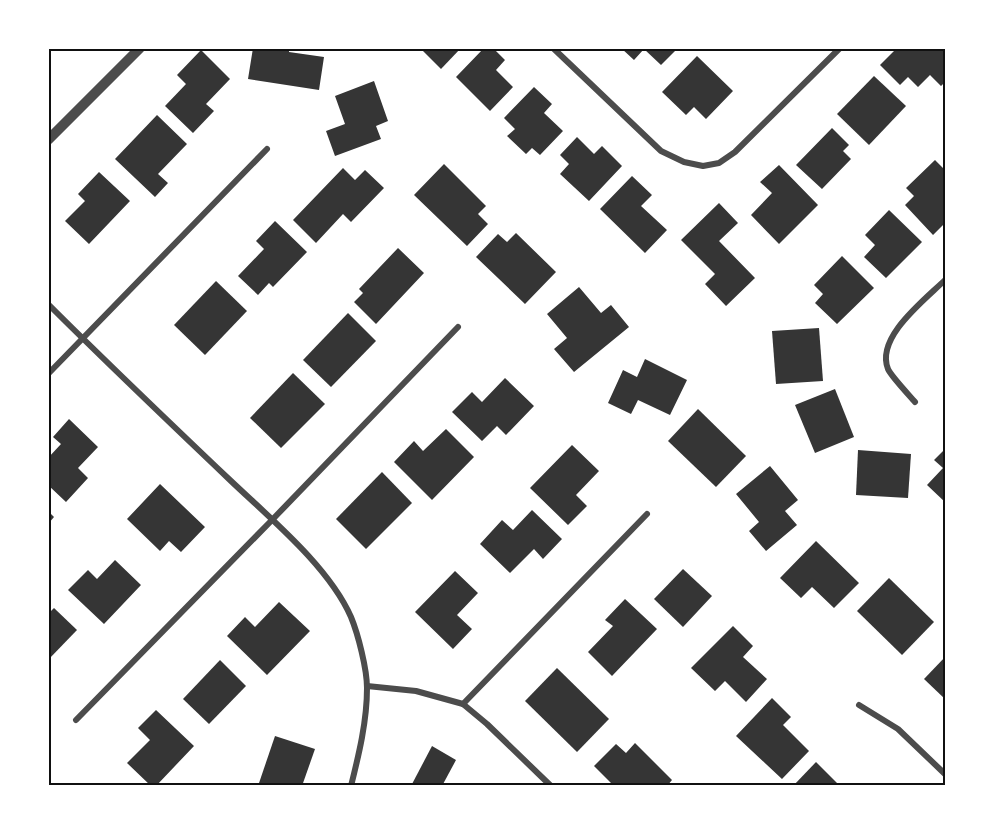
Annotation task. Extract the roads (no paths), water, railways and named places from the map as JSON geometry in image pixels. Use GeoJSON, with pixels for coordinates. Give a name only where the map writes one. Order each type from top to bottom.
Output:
{"type":"FeatureCollection","features":[{"type":"Feature","properties":{"kind":"street"},"geometry":{"type":"LineString","coordinates":[[48,140],[140,48]]}},
{"type":"Feature","properties":{"kind":"street"},"geometry":{"type":"LineString","coordinates":[[554,48],[661,151],[684,162],[703,166],[719,163],[735,152],[840,48]]}},
{"type":"Feature","properties":{"kind":"street"},"geometry":{"type":"LineString","coordinates":[[48,374],[267,149]]}},
{"type":"Feature","properties":{"kind":"street"},"geometry":{"type":"LineString","coordinates":[[915,402],[888,370],[886,355],[891,338],[902,322],[946,279]]}},
{"type":"Feature","properties":{"kind":"street"},"geometry":{"type":"LineString","coordinates":[[48,304],[272,520],[336,589],[351,618],[362,653],[367,686],[363,734],[351,786]]}},
{"type":"Feature","properties":{"kind":"street"},"geometry":{"type":"LineString","coordinates":[[76,720],[458,327]]}},
{"type":"Feature","properties":{"kind":"street"},"geometry":{"type":"LineString","coordinates":[[463,704],[647,514]]}},
{"type":"Feature","properties":{"kind":"street"},"geometry":{"type":"LineString","coordinates":[[367,686],[416,691],[463,704],[551,786]]}},
{"type":"Feature","properties":{"kind":"street"},"geometry":{"type":"LineString","coordinates":[[859,705],[898,729],[946,775]]}}]}
